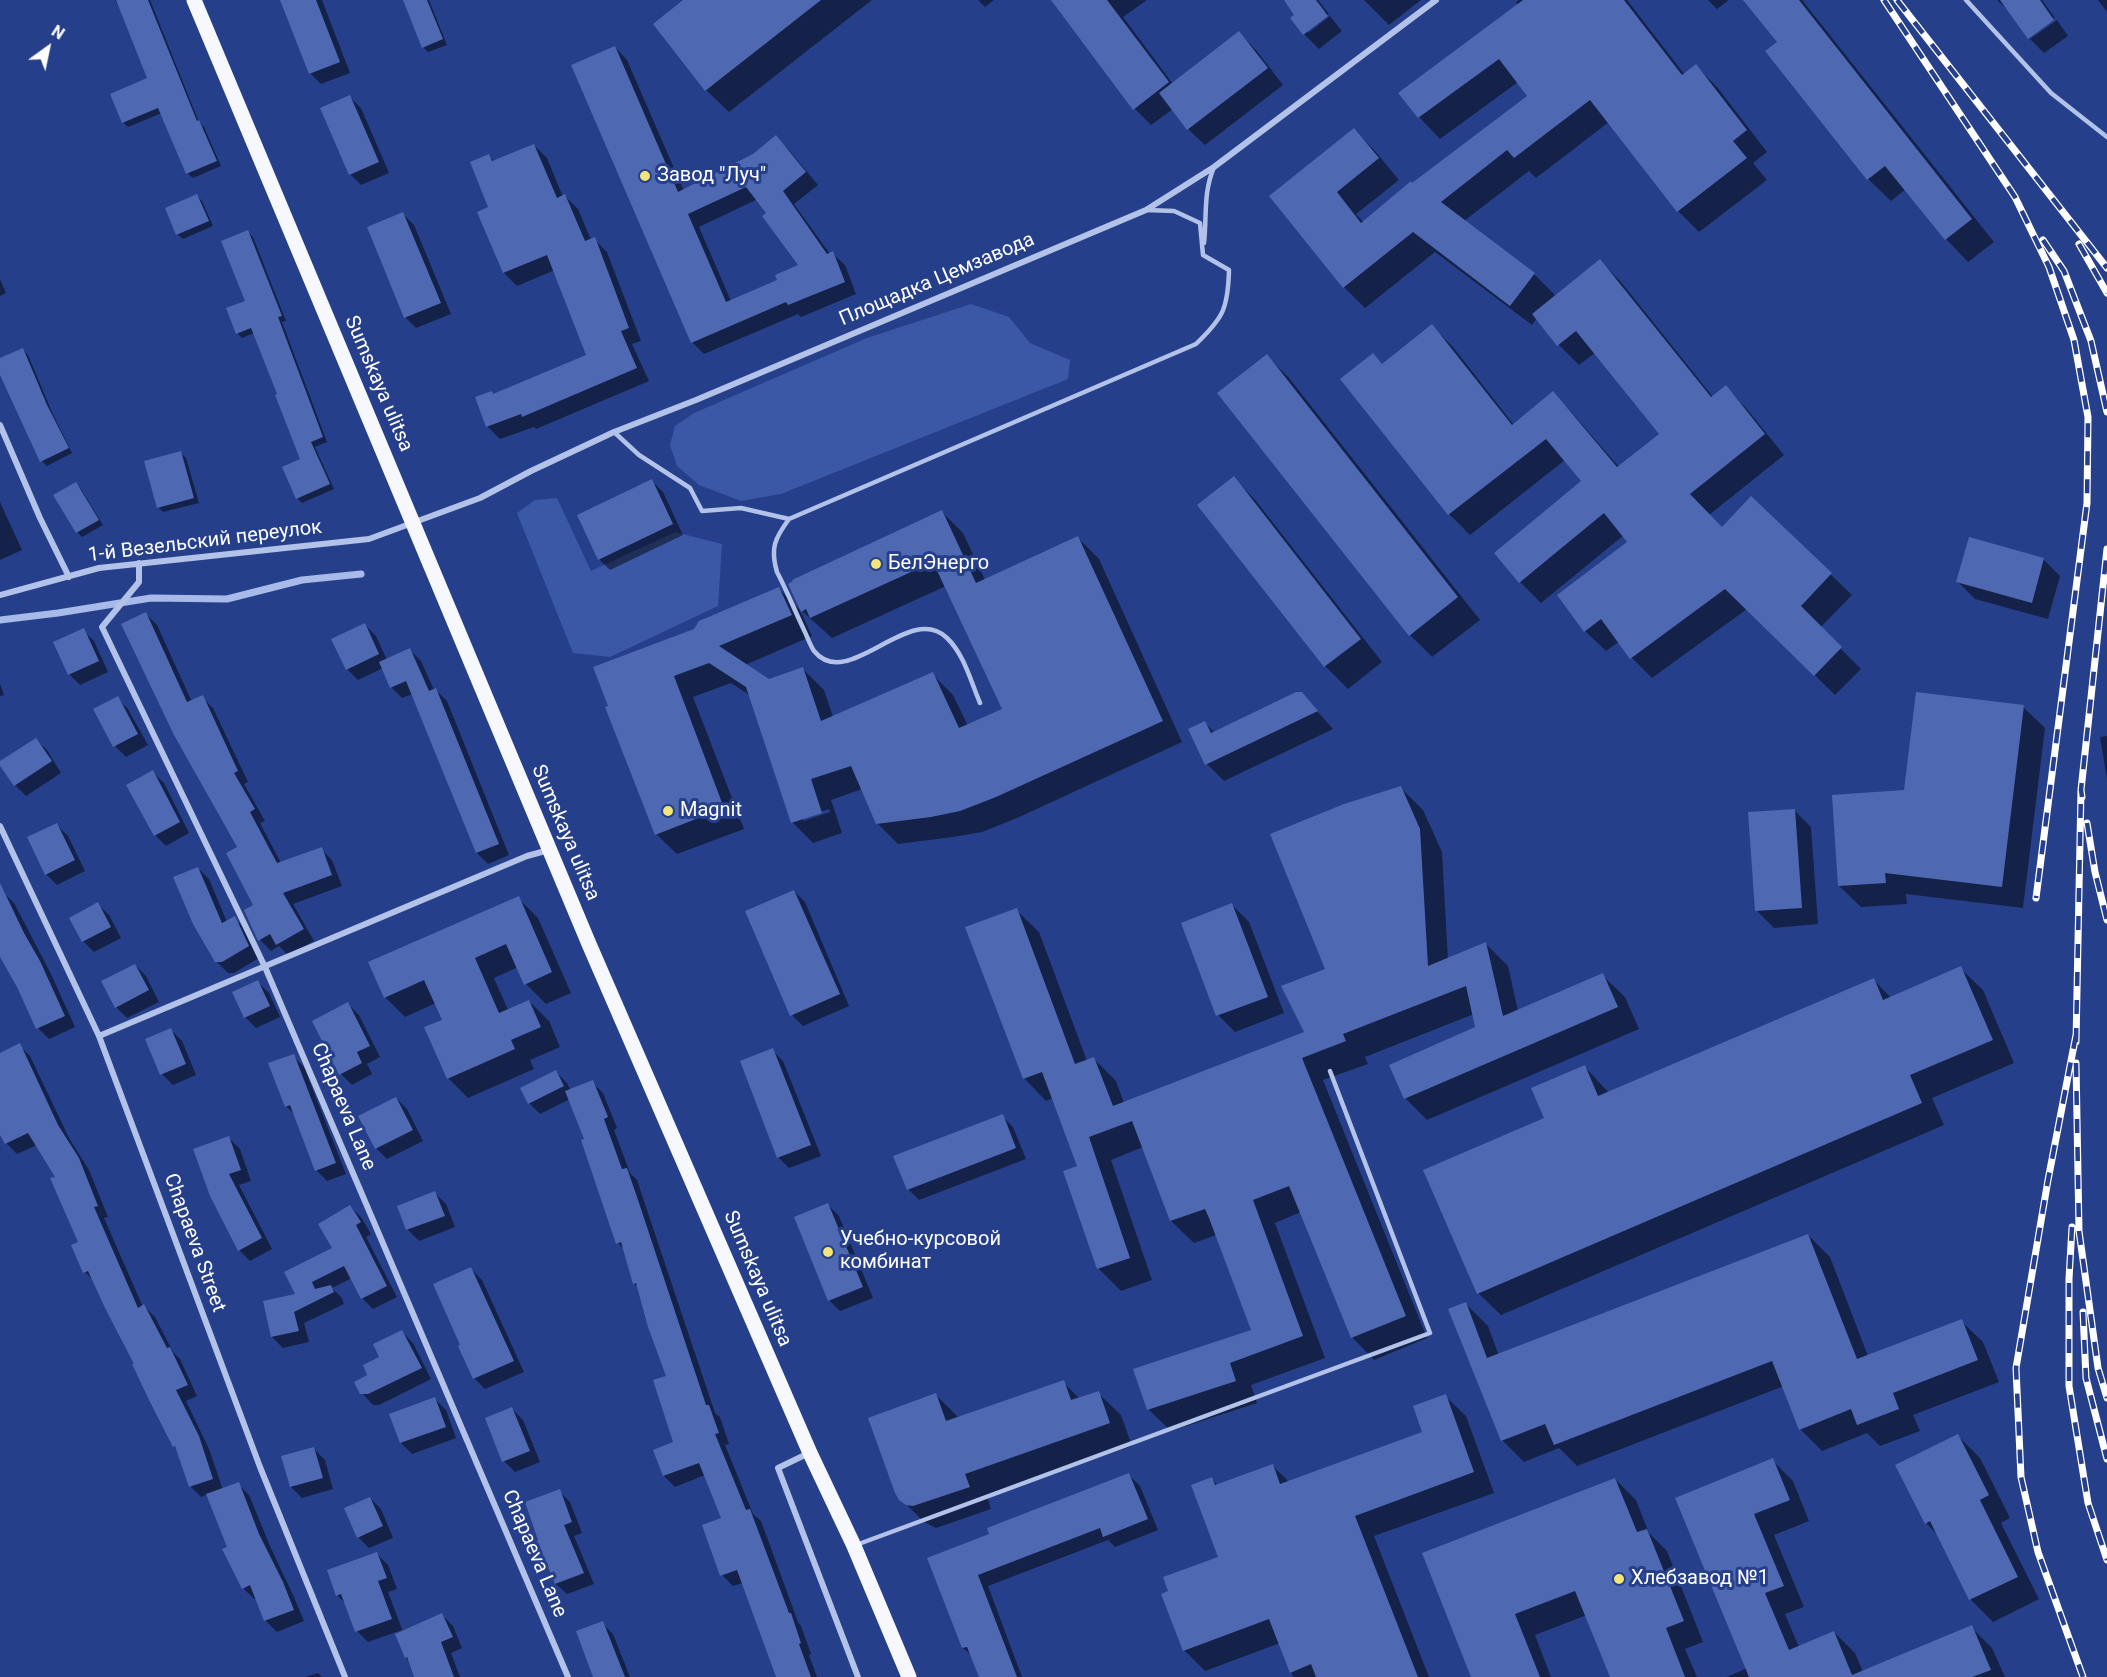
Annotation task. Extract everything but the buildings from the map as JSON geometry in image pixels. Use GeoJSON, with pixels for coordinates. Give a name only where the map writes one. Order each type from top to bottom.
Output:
{"type":"FeatureCollection","features":[{"type":"Feature","properties":{"kind":"main road","name":"Sumskaya ulitsa"},"geometry":{"type":"LineString","coordinates":[[194,0],[550,850],[909,1677]]}},
{"type":"Feature","properties":{"kind":"street","name":"Площадка Цемзавода"},"geometry":{"type":"LineString","coordinates":[[413,522],[480,498],[614,432],[696,400],[1146,210],[1214,167],[1436,0]]}},
{"type":"Feature","properties":{"kind":"street"},"geometry":{"type":"LineString","coordinates":[[0,425],[40,518],[69,577]]}},
{"type":"Feature","properties":{"kind":"street","name":"1-й Везельский переулок"},"geometry":{"type":"LineString","coordinates":[[0,594],[99,568],[369,539],[413,522]]}},
{"type":"Feature","properties":{"kind":"street","name":"Chapaeva Lane"},"geometry":{"type":"LineString","coordinates":[[139,563],[139,582],[102,627],[265,967],[568,1677]]}},
{"type":"Feature","properties":{"kind":"street","name":"Chapaeva Street"},"geometry":{"type":"LineString","coordinates":[[0,826],[99,1036],[256,1456],[345,1677]]}},
{"type":"Feature","properties":{"kind":"street"},"geometry":{"type":"LineString","coordinates":[[99,1036],[527,856],[550,850]]}},
{"type":"Feature","properties":{"kind":"street"},"geometry":{"type":"LineString","coordinates":[[810,1453],[778,1468],[858,1677]]}},
{"type":"Feature","properties":{"kind":"lane"},"geometry":{"type":"LineString","coordinates":[[1966,0],[2051,93],[2107,137]]}},
{"type":"Feature","properties":{"kind":"lane"},"geometry":{"type":"LineString","coordinates":[[1203,255],[1207,219],[1205,197],[1214,167]]}},
{"type":"Feature","properties":{"kind":"lane"},"geometry":{"type":"LineString","coordinates":[[1146,210],[1174,211],[1200,223],[1203,255]]}},
{"type":"Feature","properties":{"kind":"lane"},"geometry":{"type":"LineString","coordinates":[[980,703],[958,654],[946,636],[927,628],[902,634],[846,662],[825,660],[814,650],[777,572],[773,559],[777,536],[789,519],[1196,344],[1216,324],[1228,299],[1229,270],[1203,255]]}},
{"type":"Feature","properties":{"kind":"lane"},"geometry":{"type":"LineString","coordinates":[[614,432],[639,455],[690,488],[702,511],[741,508],[789,519]]}},
{"type":"Feature","properties":{"kind":"lane"},"geometry":{"type":"LineString","coordinates":[[854,1546],[1430,1333],[1330,1071]]}},
{"type":"Feature","properties":{"kind":"shaded area"},"geometry":{"type":"Polygon","coordinates":[[[971,304],[1009,317],[1030,343],[1070,360],[1068,379],[781,494],[741,501],[699,485],[677,466],[670,445],[675,426],[694,413],[867,338],[971,304]]]}},
{"type":"Feature","properties":{"kind":"shaded area"},"geometry":{"type":"Polygon","coordinates":[[[557,498],[591,571],[675,532],[722,544],[718,606],[610,657],[573,653],[517,513],[535,500],[557,498]]]}},
{"type":"Feature","properties":{"kind":"waterway"},"geometry":{"type":"LineString","coordinates":[[0,620],[151,598],[227,599],[302,580],[361,574]]}},
{"type":"Feature","properties":{"kind":"railway"},"geometry":{"type":"LineString","coordinates":[[1884,0],[2015,197],[2049,267],[2074,340],[2088,417],[2087,503],[2036,898]]}},
{"type":"Feature","properties":{"kind":"railway"},"geometry":{"type":"LineString","coordinates":[[1897,0],[2107,268]]}},
{"type":"Feature","properties":{"kind":"railway"},"geometry":{"type":"LineString","coordinates":[[2043,240],[2064,271],[2091,341],[2107,412]]}},
{"type":"Feature","properties":{"kind":"railway"},"geometry":{"type":"LineString","coordinates":[[2079,244],[2107,293]]}},
{"type":"Feature","properties":{"kind":"railway"},"geometry":{"type":"LineString","coordinates":[[2082,797],[2107,549]]}},
{"type":"Feature","properties":{"kind":"railway"},"geometry":{"type":"LineString","coordinates":[[2076,1042],[2081,790]]}},
{"type":"Feature","properties":{"kind":"railway"},"geometry":{"type":"LineString","coordinates":[[2087,823],[2095,872],[2107,920]]}},
{"type":"Feature","properties":{"kind":"railway"},"geometry":{"type":"LineString","coordinates":[[2076,1035],[2048,1180],[2016,1368],[2021,1477],[2038,1552],[2083,1677]]}},
{"type":"Feature","properties":{"kind":"railway"},"geometry":{"type":"LineString","coordinates":[[2076,1063],[2079,1231],[2098,1368],[2107,1398]]}},
{"type":"Feature","properties":{"kind":"railway"},"geometry":{"type":"LineString","coordinates":[[2072,1227],[2069,1279],[2069,1386],[2088,1503],[2107,1560]]}},
{"type":"Feature","properties":{"kind":"railway"},"geometry":{"type":"LineString","coordinates":[[2083,1312],[2086,1378],[2107,1459]]}},
{"type":"Feature","properties":{"kind":"place","name":"Завод \"Луч\""},"geometry":{"type":"Point","coordinates":[645,176]}},
{"type":"Feature","properties":{"kind":"place","name":"БелЭнерго"},"geometry":{"type":"Point","coordinates":[876,564]}},
{"type":"Feature","properties":{"kind":"place","name":"Magnit"},"geometry":{"type":"Point","coordinates":[668,811]}},
{"type":"Feature","properties":{"kind":"place","name":"Учебно-курсовой комбинат"},"geometry":{"type":"Point","coordinates":[828,1252]}},
{"type":"Feature","properties":{"kind":"place","name":"Хлебзавод №1"},"geometry":{"type":"Point","coordinates":[1619,1579]}}]}
